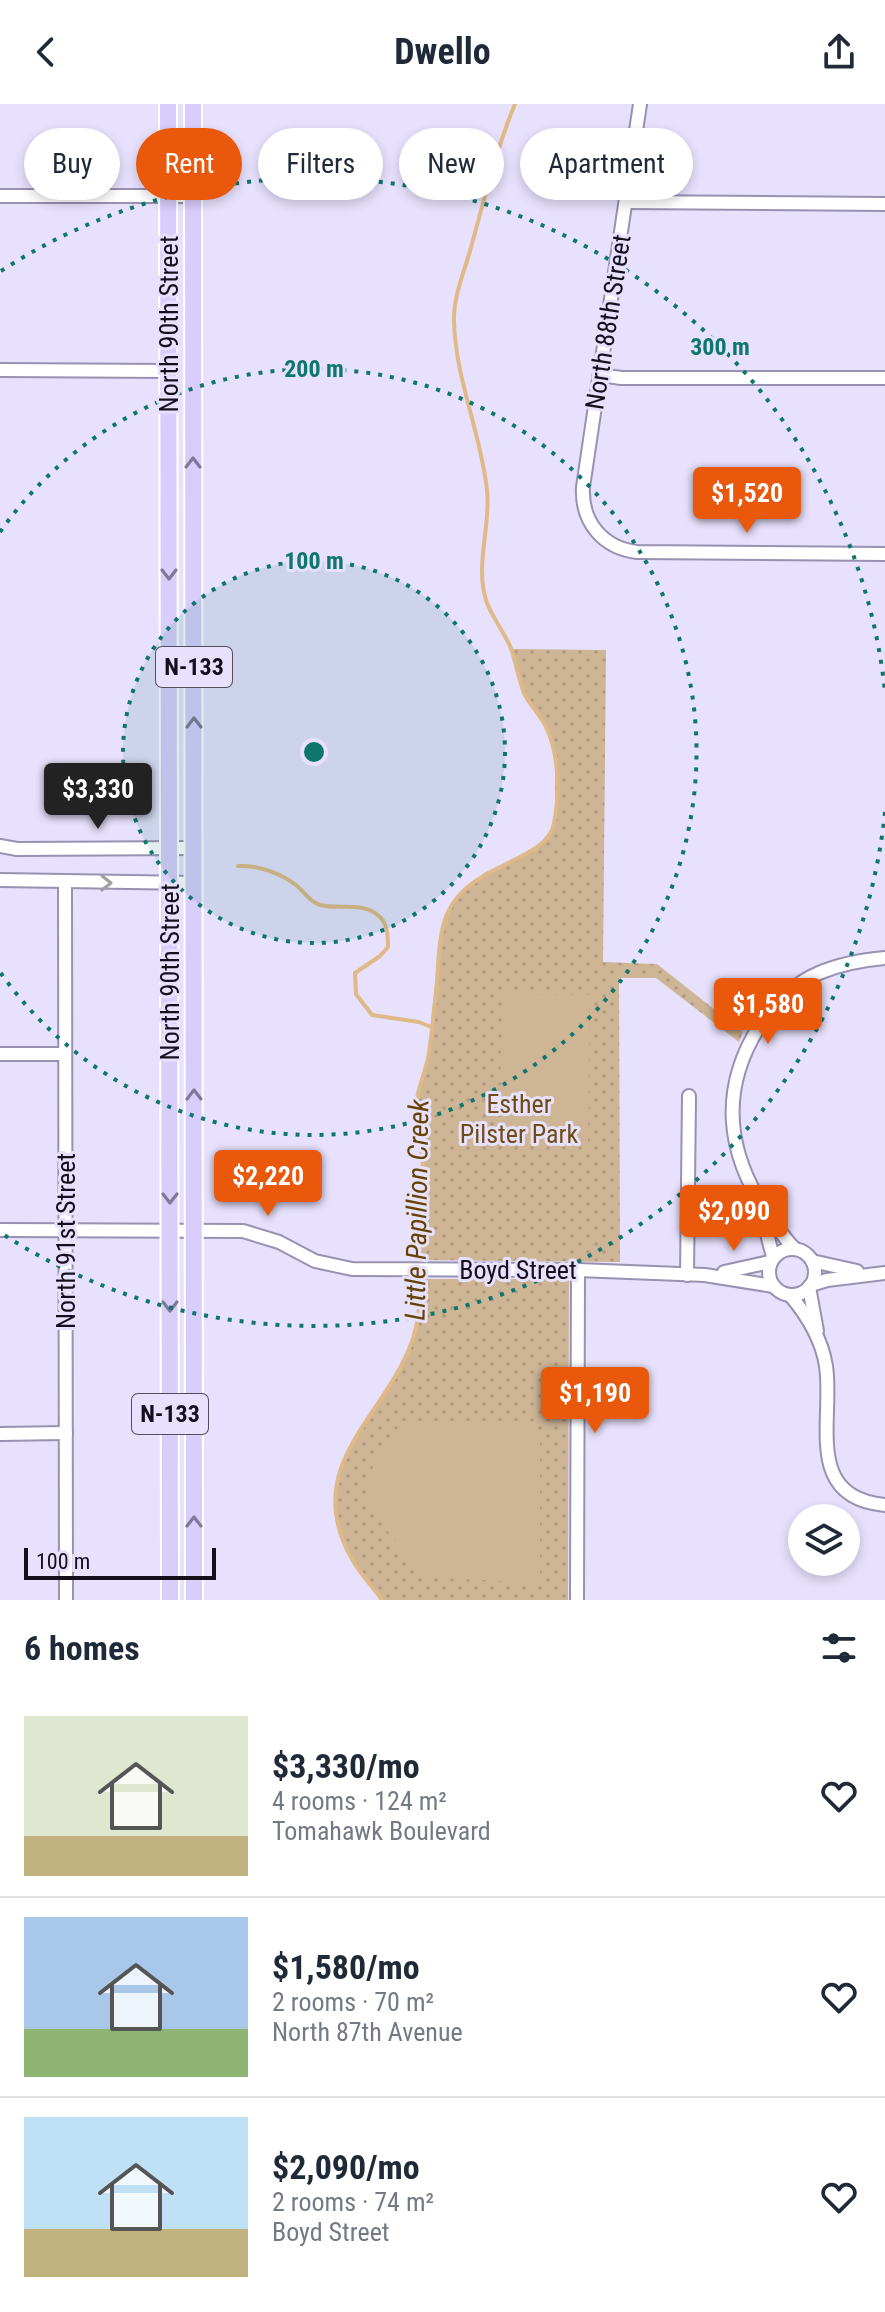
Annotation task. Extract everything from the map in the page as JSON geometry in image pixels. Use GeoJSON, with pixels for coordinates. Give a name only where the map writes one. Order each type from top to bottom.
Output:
{"type":"FeatureCollection","features":[{"type":"Feature","properties":{"kind":"main road","name":"North 90th Street"},"geometry":{"type":"LineString","coordinates":[[168,104],[168,128]]}},
{"type":"Feature","properties":{"kind":"main road","name":"North 90th Street"},"geometry":{"type":"LineString","coordinates":[[193,104],[193,128]]}},
{"type":"Feature","properties":{"kind":"main road","name":"North 90th Street"},"geometry":{"type":"LineString","coordinates":[[169,200],[170,1600]]}},
{"type":"Feature","properties":{"kind":"main road","name":"North 90th Street"},"geometry":{"type":"LineString","coordinates":[[193,200],[194,1600]]}},
{"type":"Feature","properties":{"kind":"street","name":"North 88th Street"},"geometry":{"type":"LineString","coordinates":[[640,104],[583,496],[587,518],[600,536],[616,547],[637,552],[885,554]]}},
{"type":"Feature","properties":{"kind":"street"},"geometry":{"type":"LineString","coordinates":[[0,196],[136,196]]}},
{"type":"Feature","properties":{"kind":"street"},"geometry":{"type":"LineString","coordinates":[[626,202],[885,204]]}},
{"type":"Feature","properties":{"kind":"street"},"geometry":{"type":"LineString","coordinates":[[0,370],[168,371]]}},
{"type":"Feature","properties":{"kind":"street"},"geometry":{"type":"LineString","coordinates":[[601,375],[621,378],[885,378]]}},
{"type":"Feature","properties":{"kind":"street"},"geometry":{"type":"LineString","coordinates":[[0,846],[17,849],[194,848]]}},
{"type":"Feature","properties":{"kind":"street"},"geometry":{"type":"LineString","coordinates":[[0,880],[194,883]]}},
{"type":"Feature","properties":{"kind":"street","name":"North 91st Street"},"geometry":{"type":"LineString","coordinates":[[65,882],[66,1600]]}},
{"type":"Feature","properties":{"kind":"street"},"geometry":{"type":"LineString","coordinates":[[885,958],[839,965],[804,981],[770,1010],[751,1040],[736,1079],[734,1110],[736,1149],[741,1168],[754,1193],[794,1248],[808,1254],[812,1261],[815,1275],[810,1286],[827,1369],[828,1464],[846,1491],[867,1502],[885,1505]]}},
{"type":"Feature","properties":{"kind":"street"},"geometry":{"type":"LineString","coordinates":[[0,1054],[65,1054]]}},
{"type":"Feature","properties":{"kind":"street"},"geometry":{"type":"LineString","coordinates":[[687,1275],[689,1096]]}},
{"type":"Feature","properties":{"kind":"street"},"geometry":{"type":"LineString","coordinates":[[754,1193],[772,1260],[768,1271],[773,1286]]}},
{"type":"Feature","properties":{"kind":"street","name":"Boyd Street"},"geometry":{"type":"LineString","coordinates":[[0,1230],[170,1228],[254,1233],[334,1267],[376,1269],[578,1270],[705,1275],[742,1270],[772,1260],[786,1249],[794,1248]]}},
{"type":"Feature","properties":{"kind":"street"},"geometry":{"type":"LineString","coordinates":[[812,1261],[868,1273],[885,1273]]}},
{"type":"Feature","properties":{"kind":"street"},"geometry":{"type":"LineString","coordinates":[[577,1600],[578,1270]]}},
{"type":"Feature","properties":{"kind":"street"},"geometry":{"type":"LineString","coordinates":[[820,1346],[790,1295],[801,1293],[810,1286],[868,1273]]}},
{"type":"Feature","properties":{"kind":"street","name":"Boyd Street"},"geometry":{"type":"LineString","coordinates":[[705,1275],[773,1286],[790,1295]]}},
{"type":"Feature","properties":{"kind":"street"},"geometry":{"type":"LineString","coordinates":[[0,1434],[66,1433]]}},
{"type":"Feature","properties":{"kind":"green space","name":"Esther Pilster Park"},"geometry":{"type":"Polygon","coordinates":[[[511,649],[606,650],[603,962],[657,964],[743,1032],[739,1042],[656,978],[619,978],[620,1262],[420,1260],[423,1166],[416,1113],[417,1094],[427,1063],[438,952],[447,915],[455,899],[484,873],[536,850],[544,843],[551,835],[555,820],[552,742],[546,725],[522,689],[511,649]]]}},
{"type":"Feature","properties":{"kind":"green space"},"geometry":{"type":"Polygon","coordinates":[[[502,994],[590,995],[588,1147],[500,1146],[502,994]]]}},
{"type":"Feature","properties":{"kind":"green space"},"geometry":{"type":"Polygon","coordinates":[[[420,1279],[569,1279],[568,1600],[382,1600],[348,1552],[337,1519],[335,1497],[338,1477],[345,1458],[392,1384],[410,1347],[419,1307],[420,1279]]]}},
{"type":"Feature","properties":{"kind":"green space"},"geometry":{"type":"Polygon","coordinates":[[[402,1421],[530,1421],[540,1431],[540,1583],[442,1578],[416,1569],[366,1502],[372,1469],[402,1421]]]}},
{"type":"Feature","properties":{"kind":"waterway","name":"Little Papillion Creek"},"geometry":{"type":"LineString","coordinates":[[382,1600],[353,1561],[338,1524],[336,1492],[343,1462],[394,1379],[409,1349],[418,1317],[423,1180],[416,1107],[429,1050],[441,933],[447,914],[472,883],[523,856],[548,836],[554,823],[557,799],[556,761],[550,737],[544,722],[524,693],[510,646],[489,609],[483,589],[487,490],[459,365],[454,323],[459,287],[515,104]]}},
{"type":"Feature","properties":{"kind":"waterway"},"geometry":{"type":"LineString","coordinates":[[238,866],[261,868],[283,877],[320,905],[359,907],[380,917],[386,927],[388,947],[355,973],[356,994],[372,1015],[419,1022],[431,1027]]}}]}
